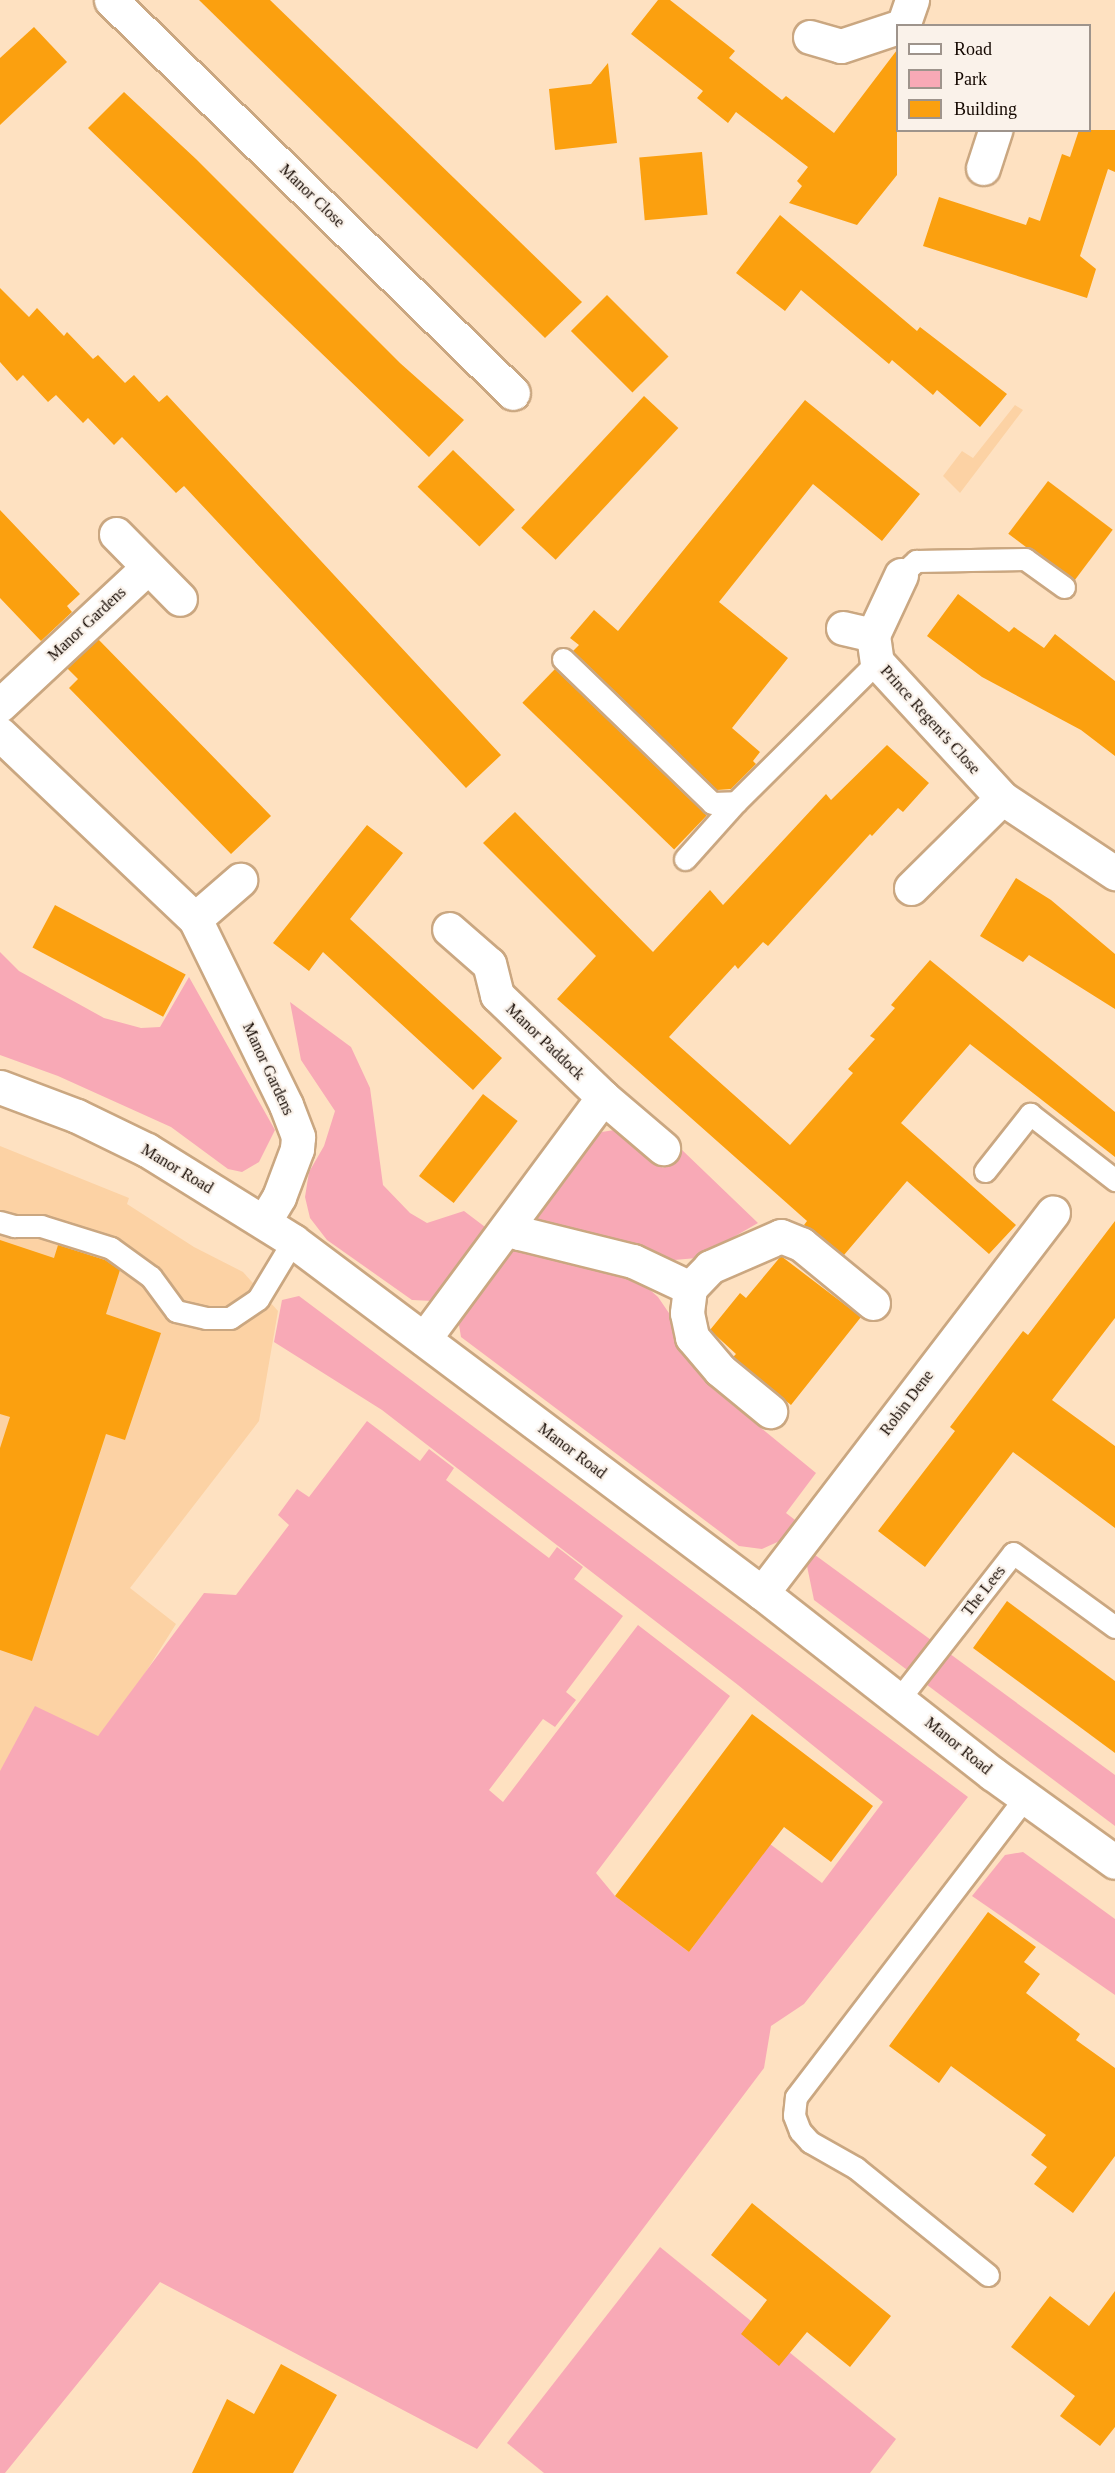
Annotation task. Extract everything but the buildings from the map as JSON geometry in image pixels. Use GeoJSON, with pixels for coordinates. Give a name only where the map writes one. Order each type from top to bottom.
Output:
{"type":"FeatureCollection","features":[{"type":"Feature","properties":{"kind":"street","name":"Manor Close"},"geometry":{"type":"LineString","coordinates":[[111,0],[513,393]]}},
{"type":"Feature","properties":{"kind":"street"},"geometry":{"type":"LineString","coordinates":[[903,24],[912,0]]}},
{"type":"Feature","properties":{"kind":"street"},"geometry":{"type":"LineString","coordinates":[[810,37],[841,46],[896,27]]}},
{"type":"Feature","properties":{"kind":"street"},"geometry":{"type":"LineString","coordinates":[[983,168],[993,132]]}},
{"type":"Feature","properties":{"kind":"street"},"geometry":{"type":"LineString","coordinates":[[117,534],[180,599]]}},
{"type":"Feature","properties":{"kind":"street","name":"Manor Gardens"},"geometry":{"type":"LineString","coordinates":[[0,705],[148,567]]}},
{"type":"Feature","properties":{"kind":"street"},"geometry":{"type":"LineString","coordinates":[[864,642],[901,575]]}},
{"type":"Feature","properties":{"kind":"street","name":"Prince Regent's Close"},"geometry":{"type":"LineString","coordinates":[[864,642],[1002,798],[1115,873]]}},
{"type":"Feature","properties":{"kind":"street","name":"Manor Gardens"},"geometry":{"type":"LineString","coordinates":[[0,734],[195,919],[286,1105],[298,1137],[297,1149],[279,1197],[264,1222]]}},
{"type":"Feature","properties":{"kind":"street"},"geometry":{"type":"LineString","coordinates":[[911,888],[1002,798]]}},
{"type":"Feature","properties":{"kind":"street"},"geometry":{"type":"LineString","coordinates":[[195,919],[240,880]]}},
{"type":"Feature","properties":{"kind":"street","name":"Manor Paddock"},"geometry":{"type":"LineString","coordinates":[[449,929],[489,964],[497,995],[603,1097],[663,1148]]}},
{"type":"Feature","properties":{"kind":"street","name":"Manor Road"},"geometry":{"type":"LineString","coordinates":[[0,1087],[77,1116],[147,1150],[293,1241],[762,1593],[1025,1798],[1115,1862]]}},
{"type":"Feature","properties":{"kind":"street"},"geometry":{"type":"LineString","coordinates":[[424,1339],[510,1226],[603,1097]]}},
{"type":"Feature","properties":{"kind":"street","name":"Robin Dene"},"geometry":{"type":"LineString","coordinates":[[762,1593],[1053,1213]]}},
{"type":"Feature","properties":{"kind":"street"},"geometry":{"type":"LineString","coordinates":[[510,1226],[519,1233],[633,1261],[690,1288]]}},
{"type":"Feature","properties":{"kind":"street"},"geometry":{"type":"LineString","coordinates":[[770,1411],[720,1370],[692,1337],[687,1314],[690,1288],[710,1267],[781,1236],[801,1244],[873,1303]]}},
{"type":"Feature","properties":{"kind":"lane"},"geometry":{"type":"LineString","coordinates":[[901,575],[916,561],[1025,559],[1064,587]]}},
{"type":"Feature","properties":{"kind":"lane"},"geometry":{"type":"LineString","coordinates":[[685,859],[736,802],[864,642]]}},
{"type":"Feature","properties":{"kind":"lane"},"geometry":{"type":"LineString","coordinates":[[563,659],[712,802],[736,802]]}},
{"type":"Feature","properties":{"kind":"lane"},"geometry":{"type":"LineString","coordinates":[[985,1171],[1030,1114],[1115,1180]]}},
{"type":"Feature","properties":{"kind":"lane"},"geometry":{"type":"LineString","coordinates":[[0,1222],[14,1226],[41,1226],[111,1248],[151,1277],[176,1311],[206,1318],[230,1318],[258,1299],[293,1241]]}},
{"type":"Feature","properties":{"kind":"lane","name":"The Lees"},"geometry":{"type":"LineString","coordinates":[[899,1699],[1013,1553],[1115,1627]]}},
{"type":"Feature","properties":{"kind":"lane"},"geometry":{"type":"LineString","coordinates":[[988,2275],[856,2168],[810,2142],[800,2131],[794,2115],[796,2097],[1025,1798]]}},
{"type":"Feature","properties":{"kind":"shaded area"},"geometry":{"type":"Polygon","coordinates":[[[1015,405],[1023,410],[960,493],[943,476],[962,451],[973,458],[1015,405]]]}},
{"type":"Feature","properties":{"kind":"shaded area"},"geometry":{"type":"Polygon","coordinates":[[[0,1146],[129,1198],[127,1204],[194,1247],[243,1272],[278,1311],[259,1421],[130,1588],[176,1624],[125,1705],[98,1736],[0,1773],[0,1146]]]}},
{"type":"Feature","properties":{"kind":"green space"},"geometry":{"type":"Polygon","coordinates":[[[0,952],[19,971],[104,1018],[141,1028],[160,1027],[189,977],[275,1130],[259,1162],[242,1172],[228,1169],[171,1127],[58,1076],[0,1055],[0,952]]]}},
{"type":"Feature","properties":{"kind":"green space"},"geometry":{"type":"Polygon","coordinates":[[[290,1002],[351,1047],[370,1088],[383,1185],[410,1213],[427,1223],[464,1211],[493,1233],[433,1301],[412,1300],[327,1240],[310,1218],[305,1197],[309,1172],[324,1146],[335,1111],[301,1060],[290,1002]]]}},
{"type":"Feature","properties":{"kind":"green space"},"geometry":{"type":"Polygon","coordinates":[[[614,1130],[625,1133],[663,1168],[681,1149],[758,1223],[697,1258],[674,1260],[648,1257],[536,1221],[535,1213],[589,1141],[602,1132],[614,1130]]]}},
{"type":"Feature","properties":{"kind":"green space"},"geometry":{"type":"Polygon","coordinates":[[[510,1251],[540,1251],[634,1276],[658,1297],[716,1382],[712,1388],[816,1473],[786,1513],[799,1523],[784,1539],[762,1549],[739,1546],[461,1337],[458,1319],[504,1254],[510,1251]]]}},
{"type":"Feature","properties":{"kind":"green space"},"geometry":{"type":"Polygon","coordinates":[[[299,1296],[968,1797],[804,2004],[771,2026],[764,2068],[477,2449],[160,2282],[5,2473],[0,2473],[0,1771],[35,1706],[98,1736],[204,1593],[236,1595],[289,1525],[278,1515],[297,1489],[309,1497],[367,1421],[420,1461],[429,1449],[454,1468],[446,1480],[549,1558],[557,1547],[583,1567],[574,1579],[623,1616],[566,1692],[576,1700],[555,1727],[543,1719],[489,1790],[503,1802],[638,1625],[730,1696],[596,1873],[615,1896],[689,1952],[770,1844],[822,1883],[883,1802],[738,1685],[382,1410],[274,1342],[282,1300],[299,1296]]]}},
{"type":"Feature","properties":{"kind":"green space"},"geometry":{"type":"Polygon","coordinates":[[[811,1552],[1115,1775],[1115,1826],[814,1600],[807,1566],[811,1552]]]}},
{"type":"Feature","properties":{"kind":"green space"},"geometry":{"type":"Polygon","coordinates":[[[1023,1852],[1115,1919],[1115,1995],[972,1896],[1005,1855],[1023,1852]]]}},
{"type":"Feature","properties":{"kind":"green space"},"geometry":{"type":"Polygon","coordinates":[[[660,2247],[896,2439],[870,2473],[544,2473],[507,2443],[660,2247]]]}}]}
